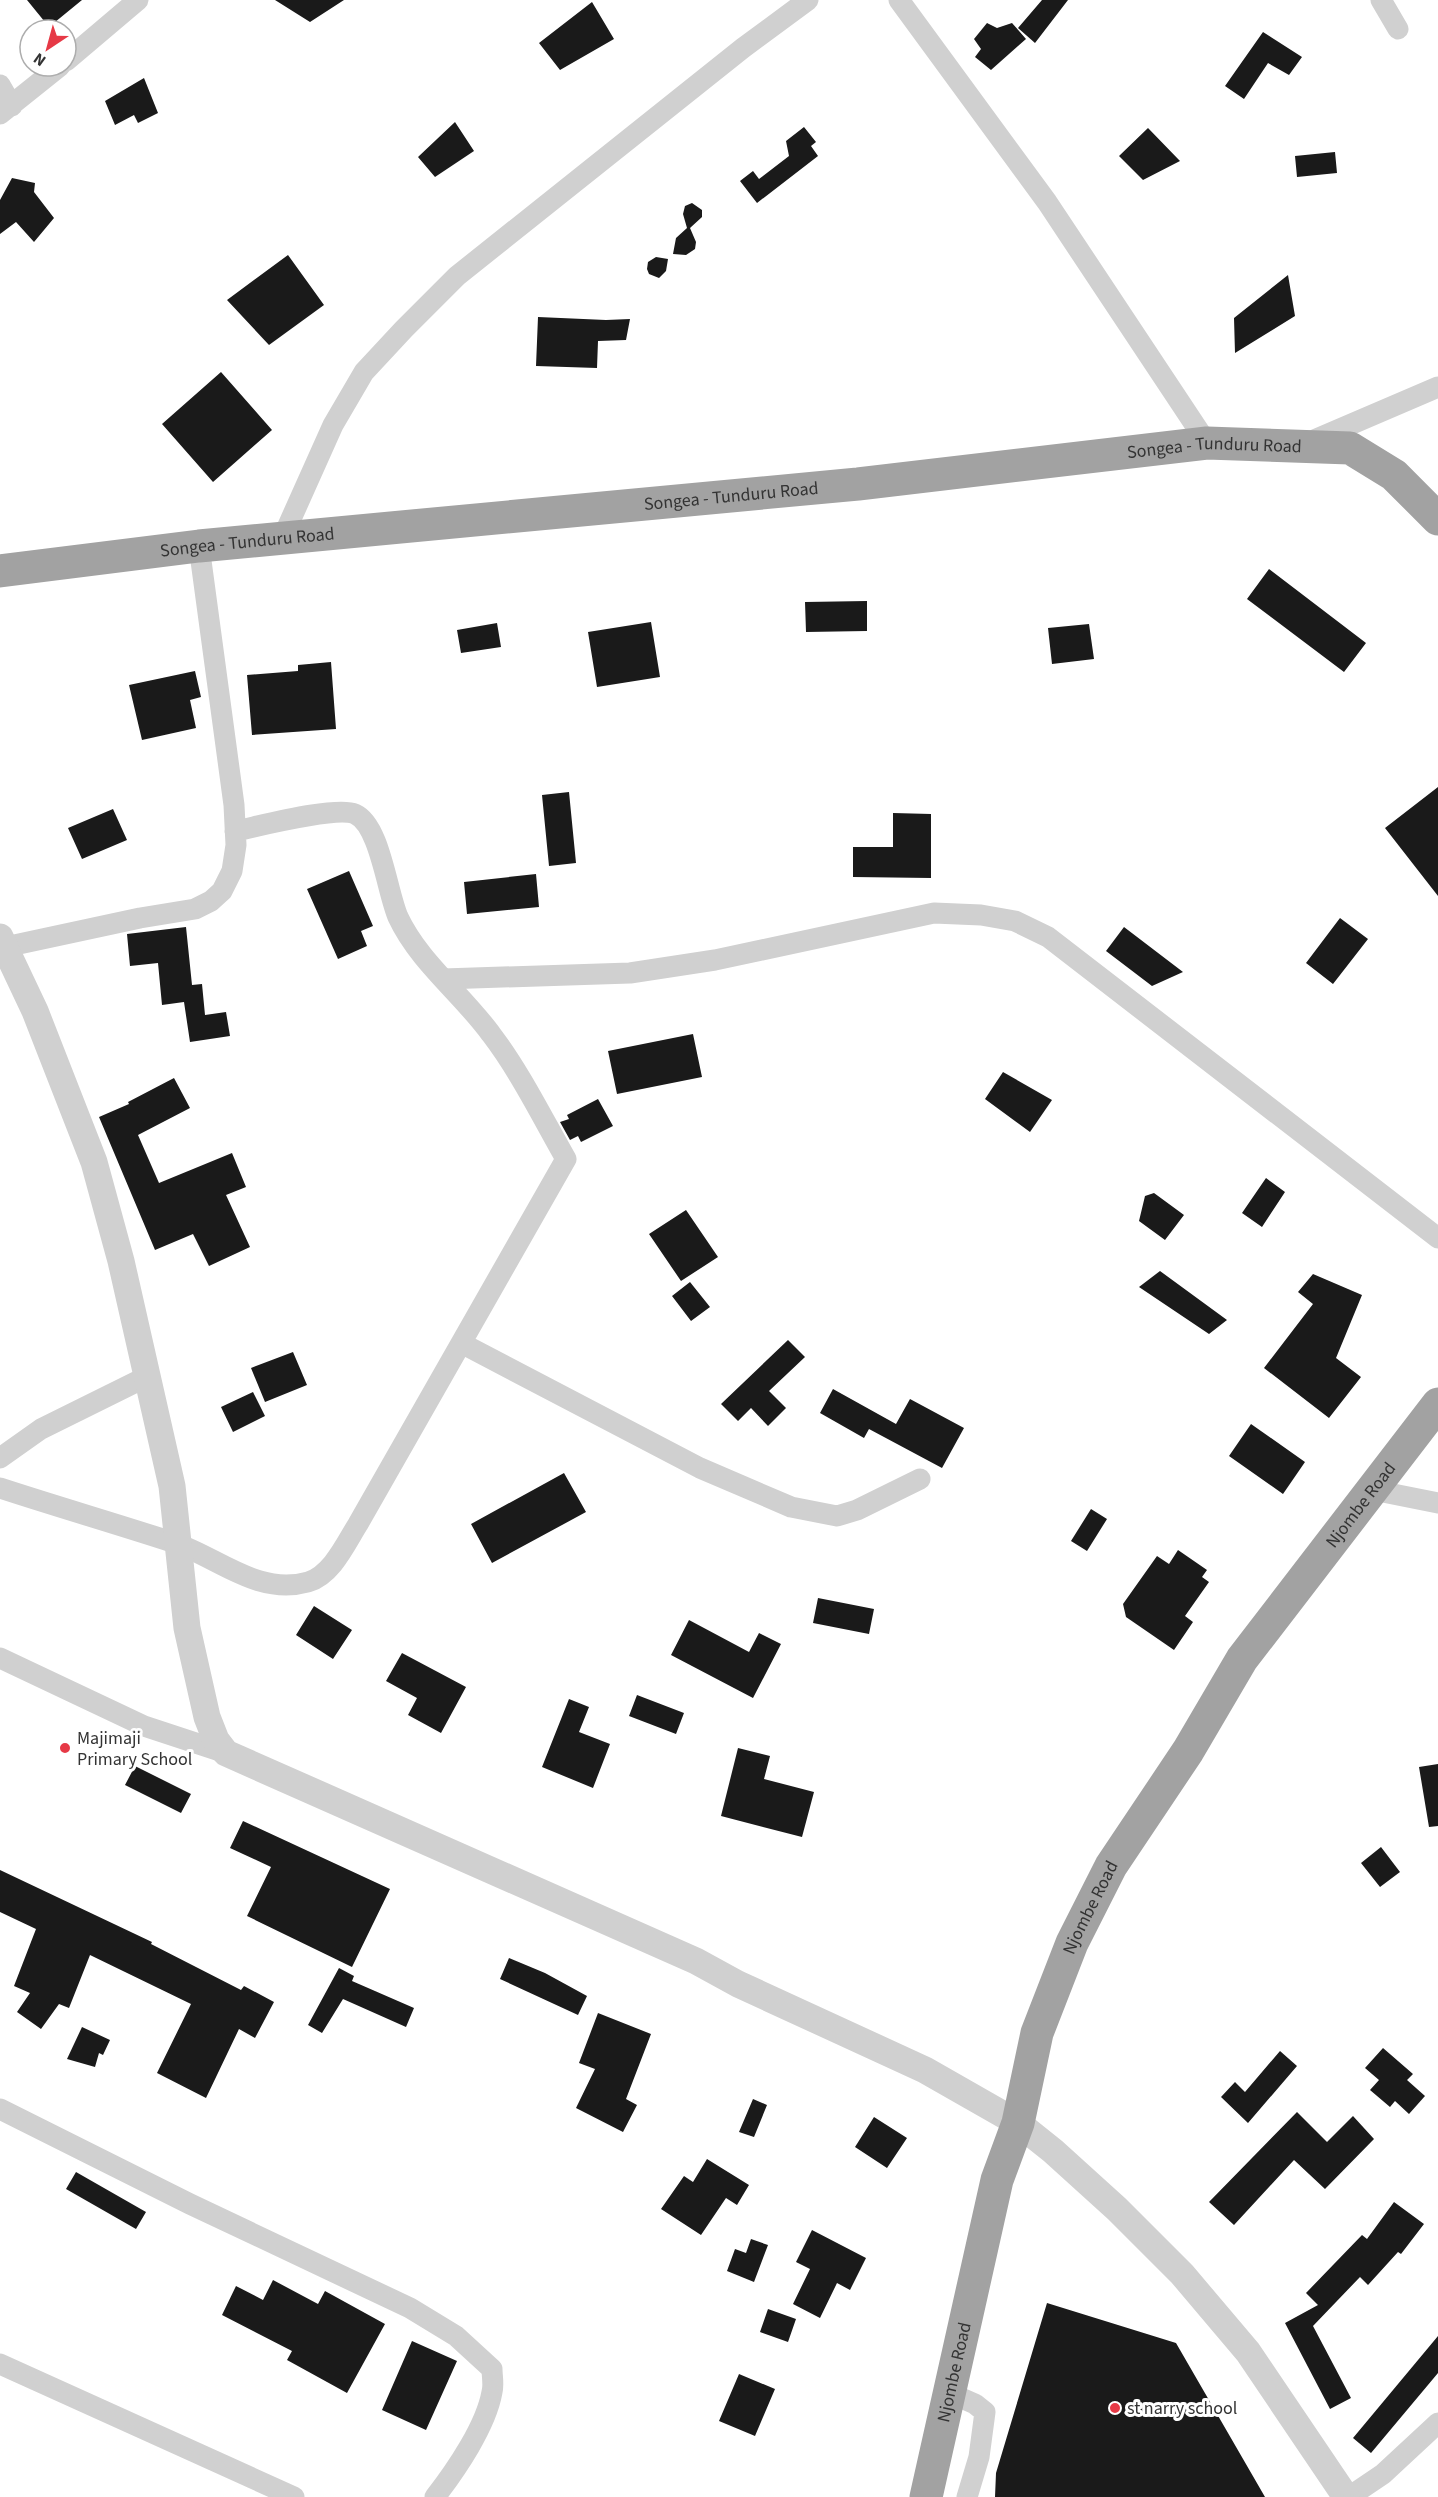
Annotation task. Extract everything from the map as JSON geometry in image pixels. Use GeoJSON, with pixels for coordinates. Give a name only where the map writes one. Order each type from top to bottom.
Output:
{"type":"FeatureCollection","features":[{"type":"Feature","properties":{"kind":"highway","name":"Songea - Tunduru Road"},"geometry":{"type":"LineString","coordinates":[[0,571],[199,546],[858,484],[1207,443],[1350,448],[1370,458],[1394,475],[1438,519]]}},
{"type":"Feature","properties":{"kind":"highway","name":"Njombe Road"},"geometry":{"type":"LineString","coordinates":[[926,2497],[937,2437],[950,2392],[997,2180],[1018,2123],[1037,2033],[1072,1943],[1111,1866],[1188,1751],[1242,1659],[1438,1404]]}},
{"type":"Feature","properties":{"kind":"street"},"geometry":{"type":"LineString","coordinates":[[78,51],[138,0]]}},
{"type":"Feature","properties":{"kind":"street"},"geometry":{"type":"LineString","coordinates":[[282,539],[333,425],[364,372],[404,329],[457,276],[743,48],[808,0]]}},
{"type":"Feature","properties":{"kind":"street"},"geometry":{"type":"LineString","coordinates":[[899,0],[1047,202],[1207,443]]}},
{"type":"Feature","properties":{"kind":"street"},"geometry":{"type":"LineString","coordinates":[[1381,0],[1398,29]]}},
{"type":"Feature","properties":{"kind":"street"},"geometry":{"type":"LineString","coordinates":[[0,85],[6,110],[45,78]]}},
{"type":"Feature","properties":{"kind":"street"},"geometry":{"type":"LineString","coordinates":[[1303,445],[1438,387]]}},
{"type":"Feature","properties":{"kind":"street"},"geometry":{"type":"LineString","coordinates":[[199,546],[235,831],[236,845],[232,872],[222,891],[211,902],[195,909],[3,942],[35,1011],[94,1162],[148,1376],[172,1486],[187,1628],[207,1717],[216,1740],[226,1753]]}},
{"type":"Feature","properties":{"kind":"street"},"geometry":{"type":"LineString","coordinates":[[0,1488],[178,1545],[240,1575],[279,1585],[310,1582],[331,1566],[353,1533],[463,1344],[524,1229],[566,1159],[492,1034],[416,946],[399,918],[387,888],[372,831],[367,822],[343,811],[235,831]]}},
{"type":"Feature","properties":{"kind":"street"},"geometry":{"type":"LineString","coordinates":[[443,979],[630,973],[715,960],[934,913],[981,915],[1015,921],[1048,937],[1438,1238]]}},
{"type":"Feature","properties":{"kind":"street"},"geometry":{"type":"LineString","coordinates":[[463,1344],[700,1468],[790,1507],[837,1516],[857,1510],[920,1479]]}},
{"type":"Feature","properties":{"kind":"street"},"geometry":{"type":"LineString","coordinates":[[0,1458],[41,1429],[148,1376]]}},
{"type":"Feature","properties":{"kind":"street"},"geometry":{"type":"LineString","coordinates":[[1373,1490],[1438,1503]]}},
{"type":"Feature","properties":{"kind":"street"},"geometry":{"type":"LineString","coordinates":[[0,1658],[144,1726],[226,1753],[687,1957],[738,1984],[925,2070],[1018,2123],[1117,2209],[1182,2274],[1248,2352],[1348,2497],[1383,2474],[1438,2423]]}},
{"type":"Feature","properties":{"kind":"street"},"geometry":{"type":"LineString","coordinates":[[0,2109],[190,2204],[410,2308],[456,2336],[492,2368],[493,2391],[483,2420],[435,2497]]}},
{"type":"Feature","properties":{"kind":"street"},"geometry":{"type":"LineString","coordinates":[[0,2364],[294,2497]]}},
{"type":"Feature","properties":{"kind":"street"},"geometry":{"type":"LineString","coordinates":[[950,2392],[975,2404],[985,2412],[979,2457],[967,2497]]}},
{"type":"Feature","properties":{"kind":"building"},"geometry":{"type":"Polygon","coordinates":[[[27,0],[82,0],[60,18],[42,18],[27,0]]]}},
{"type":"Feature","properties":{"kind":"building"},"geometry":{"type":"Polygon","coordinates":[[[275,0],[344,0],[310,22],[275,0]]]}},
{"type":"Feature","properties":{"kind":"building"},"geometry":{"type":"Polygon","coordinates":[[[1042,0],[1068,0],[1035,43],[1018,28],[1042,0]]]}},
{"type":"Feature","properties":{"kind":"building"},"geometry":{"type":"Polygon","coordinates":[[[592,2],[614,39],[560,70],[539,43],[592,2]]]}},
{"type":"Feature","properties":{"kind":"building"},"geometry":{"type":"Polygon","coordinates":[[[987,23],[997,28],[1012,23],[1026,39],[991,70],[975,57],[981,49],[974,39],[987,23]]]}},
{"type":"Feature","properties":{"kind":"building"},"geometry":{"type":"Polygon","coordinates":[[[1263,32],[1302,57],[1289,75],[1268,63],[1244,99],[1225,86],[1263,32]]]}},
{"type":"Feature","properties":{"kind":"building"},"geometry":{"type":"Polygon","coordinates":[[[144,78],[158,113],[138,123],[134,115],[115,125],[105,101],[144,78]]]}},
{"type":"Feature","properties":{"kind":"building"},"geometry":{"type":"Polygon","coordinates":[[[455,122],[474,151],[435,177],[418,157],[455,122]]]}},
{"type":"Feature","properties":{"kind":"building"},"geometry":{"type":"Polygon","coordinates":[[[804,127],[816,142],[811,146],[818,156],[757,203],[740,181],[753,171],[759,179],[789,156],[786,141],[804,127]]]}},
{"type":"Feature","properties":{"kind":"building"},"geometry":{"type":"Polygon","coordinates":[[[1148,128],[1180,161],[1143,180],[1119,156],[1148,128]]]}},
{"type":"Feature","properties":{"kind":"building"},"geometry":{"type":"Polygon","coordinates":[[[1335,152],[1337,173],[1297,177],[1295,156],[1335,152]]]}},
{"type":"Feature","properties":{"kind":"building"},"geometry":{"type":"Polygon","coordinates":[[[12,178],[35,183],[34,192],[54,218],[34,242],[16,222],[0,234],[0,200],[12,178]]]}},
{"type":"Feature","properties":{"kind":"building"},"geometry":{"type":"Polygon","coordinates":[[[692,203],[702,210],[702,217],[690,228],[696,242],[695,249],[686,255],[673,254],[676,238],[687,228],[683,214],[685,206],[692,203]]]}},
{"type":"Feature","properties":{"kind":"building"},"geometry":{"type":"Polygon","coordinates":[[[288,255],[324,305],[269,345],[227,300],[288,255]]]}},
{"type":"Feature","properties":{"kind":"building"},"geometry":{"type":"Polygon","coordinates":[[[656,257],[668,259],[666,271],[659,278],[649,274],[647,269],[648,262],[656,257]]]}},
{"type":"Feature","properties":{"kind":"building"},"geometry":{"type":"Polygon","coordinates":[[[1288,275],[1295,316],[1235,353],[1234,318],[1288,275]]]}},
{"type":"Feature","properties":{"kind":"building"},"geometry":{"type":"Polygon","coordinates":[[[538,317],[630,319],[626,340],[598,341],[597,368],[536,366],[538,317]]]}},
{"type":"Feature","properties":{"kind":"building"},"geometry":{"type":"Polygon","coordinates":[[[221,372],[272,430],[213,482],[162,424],[221,372]]]}},
{"type":"Feature","properties":{"kind":"building"},"geometry":{"type":"Polygon","coordinates":[[[1269,569],[1366,643],[1344,672],[1247,599],[1269,569]]]}},
{"type":"Feature","properties":{"kind":"building"},"geometry":{"type":"Polygon","coordinates":[[[867,601],[867,631],[806,632],[805,602],[867,601]]]}},
{"type":"Feature","properties":{"kind":"building"},"geometry":{"type":"Polygon","coordinates":[[[651,622],[660,677],[597,687],[588,632],[651,622]]]}},
{"type":"Feature","properties":{"kind":"building"},"geometry":{"type":"Polygon","coordinates":[[[497,623],[501,647],[461,653],[457,630],[497,623]]]}},
{"type":"Feature","properties":{"kind":"building"},"geometry":{"type":"Polygon","coordinates":[[[1089,624],[1094,659],[1052,664],[1048,628],[1089,624]]]}},
{"type":"Feature","properties":{"kind":"building"},"geometry":{"type":"Polygon","coordinates":[[[331,662],[336,729],[252,735],[247,675],[298,671],[298,665],[331,662]]]}},
{"type":"Feature","properties":{"kind":"building"},"geometry":{"type":"Polygon","coordinates":[[[195,671],[201,697],[190,700],[196,728],[142,740],[129,685],[195,671]]]}},
{"type":"Feature","properties":{"kind":"building"},"geometry":{"type":"Polygon","coordinates":[[[1438,787],[1438,896],[1385,828],[1438,787]]]}},
{"type":"Feature","properties":{"kind":"building"},"geometry":{"type":"Polygon","coordinates":[[[569,792],[576,863],[549,866],[542,795],[569,792]]]}},
{"type":"Feature","properties":{"kind":"building"},"geometry":{"type":"Polygon","coordinates":[[[113,809],[127,840],[82,859],[68,828],[113,809]]]}},
{"type":"Feature","properties":{"kind":"building"},"geometry":{"type":"Polygon","coordinates":[[[893,813],[931,814],[931,878],[853,877],[853,847],[893,847],[893,813]]]}},
{"type":"Feature","properties":{"kind":"building"},"geometry":{"type":"Polygon","coordinates":[[[349,871],[373,926],[361,931],[367,946],[338,959],[307,889],[349,871]]]}},
{"type":"Feature","properties":{"kind":"building"},"geometry":{"type":"Polygon","coordinates":[[[536,874],[539,907],[467,914],[464,882],[536,874]]]}},
{"type":"Feature","properties":{"kind":"building"},"geometry":{"type":"Polygon","coordinates":[[[1340,918],[1368,939],[1333,984],[1306,963],[1340,918]]]}},
{"type":"Feature","properties":{"kind":"building"},"geometry":{"type":"Polygon","coordinates":[[[186,927],[192,985],[202,984],[205,1015],[226,1012],[230,1036],[190,1042],[184,1002],[162,1005],[158,963],[130,966],[127,934],[186,927]]]}},
{"type":"Feature","properties":{"kind":"building"},"geometry":{"type":"Polygon","coordinates":[[[1124,927],[1183,972],[1152,986],[1106,951],[1124,927]]]}},
{"type":"Feature","properties":{"kind":"building"},"geometry":{"type":"Polygon","coordinates":[[[693,1034],[702,1077],[617,1094],[608,1051],[693,1034]]]}},
{"type":"Feature","properties":{"kind":"building"},"geometry":{"type":"Polygon","coordinates":[[[1003,1072],[1052,1100],[1030,1132],[985,1099],[1003,1072]]]}},
{"type":"Feature","properties":{"kind":"building"},"geometry":{"type":"Polygon","coordinates":[[[174,1078],[190,1108],[138,1135],[159,1183],[232,1153],[246,1187],[226,1195],[250,1247],[209,1266],[193,1234],[155,1250],[99,1117],[129,1104],[128,1102],[174,1078]]]}},
{"type":"Feature","properties":{"kind":"building"},"geometry":{"type":"Polygon","coordinates":[[[598,1099],[613,1126],[581,1142],[578,1136],[570,1140],[560,1122],[569,1119],[567,1115],[598,1099]]]}},
{"type":"Feature","properties":{"kind":"building"},"geometry":{"type":"Polygon","coordinates":[[[1266,1178],[1285,1192],[1262,1227],[1242,1213],[1266,1178]]]}},
{"type":"Feature","properties":{"kind":"building"},"geometry":{"type":"Polygon","coordinates":[[[1154,1193],[1184,1215],[1165,1240],[1139,1221],[1145,1196],[1154,1193]]]}},
{"type":"Feature","properties":{"kind":"building"},"geometry":{"type":"Polygon","coordinates":[[[686,1210],[718,1257],[681,1281],[649,1234],[686,1210]]]}},
{"type":"Feature","properties":{"kind":"building"},"geometry":{"type":"Polygon","coordinates":[[[1160,1271],[1227,1320],[1209,1334],[1139,1287],[1160,1271]]]}},
{"type":"Feature","properties":{"kind":"building"},"geometry":{"type":"Polygon","coordinates":[[[1313,1274],[1362,1295],[1336,1358],[1361,1377],[1329,1418],[1264,1368],[1313,1304],[1298,1292],[1313,1274]]]}},
{"type":"Feature","properties":{"kind":"building"},"geometry":{"type":"Polygon","coordinates":[[[690,1282],[710,1307],[691,1321],[672,1296],[690,1282]]]}},
{"type":"Feature","properties":{"kind":"building"},"geometry":{"type":"Polygon","coordinates":[[[788,1340],[805,1357],[769,1391],[786,1408],[768,1426],[751,1408],[738,1421],[721,1404],[788,1340]]]}},
{"type":"Feature","properties":{"kind":"building"},"geometry":{"type":"Polygon","coordinates":[[[293,1352],[307,1385],[265,1402],[251,1368],[293,1352]]]}},
{"type":"Feature","properties":{"kind":"building"},"geometry":{"type":"Polygon","coordinates":[[[833,1389],[896,1424],[910,1399],[964,1428],[942,1468],[869,1429],[864,1438],[820,1413],[833,1389]]]}},
{"type":"Feature","properties":{"kind":"building"},"geometry":{"type":"Polygon","coordinates":[[[253,1392],[265,1416],[233,1432],[221,1407],[253,1392]]]}},
{"type":"Feature","properties":{"kind":"building"},"geometry":{"type":"Polygon","coordinates":[[[1251,1424],[1305,1462],[1283,1494],[1229,1456],[1251,1424]]]}},
{"type":"Feature","properties":{"kind":"building"},"geometry":{"type":"Polygon","coordinates":[[[564,1473],[586,1512],[492,1563],[471,1524],[564,1473]]]}},
{"type":"Feature","properties":{"kind":"building"},"geometry":{"type":"Polygon","coordinates":[[[1091,1509],[1107,1519],[1087,1551],[1071,1541],[1091,1509]]]}},
{"type":"Feature","properties":{"kind":"building"},"geometry":{"type":"Polygon","coordinates":[[[1178,1550],[1207,1570],[1202,1577],[1209,1582],[1185,1616],[1193,1622],[1174,1650],[1126,1617],[1123,1604],[1157,1556],[1169,1564],[1178,1550]]]}},
{"type":"Feature","properties":{"kind":"building"},"geometry":{"type":"Polygon","coordinates":[[[818,1598],[874,1609],[869,1634],[813,1623],[818,1598]]]}},
{"type":"Feature","properties":{"kind":"building"},"geometry":{"type":"Polygon","coordinates":[[[314,1606],[352,1630],[333,1659],[296,1635],[314,1606]]]}},
{"type":"Feature","properties":{"kind":"building"},"geometry":{"type":"Polygon","coordinates":[[[689,1620],[749,1652],[759,1633],[781,1644],[753,1698],[671,1655],[689,1620]]]}},
{"type":"Feature","properties":{"kind":"building"},"geometry":{"type":"Polygon","coordinates":[[[402,1653],[466,1687],[441,1733],[408,1715],[417,1698],[386,1681],[402,1653]]]}},
{"type":"Feature","properties":{"kind":"building"},"geometry":{"type":"Polygon","coordinates":[[[637,1695],[684,1713],[676,1734],[629,1716],[637,1695]]]}},
{"type":"Feature","properties":{"kind":"building"},"geometry":{"type":"Polygon","coordinates":[[[569,1699],[589,1707],[579,1732],[610,1744],[593,1788],[542,1767],[569,1699]]]}},
{"type":"Feature","properties":{"kind":"building"},"geometry":{"type":"Polygon","coordinates":[[[738,1748],[770,1756],[764,1779],[814,1792],[802,1837],[721,1816],[738,1748]]]}},
{"type":"Feature","properties":{"kind":"building"},"geometry":{"type":"Polygon","coordinates":[[[1438,1764],[1438,1826],[1429,1827],[1419,1767],[1438,1764]]]}},
{"type":"Feature","properties":{"kind":"building"},"geometry":{"type":"Polygon","coordinates":[[[135,1766],[191,1794],[181,1813],[125,1785],[135,1766]]]}},
{"type":"Feature","properties":{"kind":"building"},"geometry":{"type":"Polygon","coordinates":[[[243,1821],[390,1889],[352,1967],[247,1916],[271,1867],[230,1848],[243,1821]]]}},
{"type":"Feature","properties":{"kind":"building"},"geometry":{"type":"Polygon","coordinates":[[[1381,1847],[1400,1872],[1380,1887],[1361,1863],[1381,1847]]]}},
{"type":"Feature","properties":{"kind":"building"},"geometry":{"type":"Polygon","coordinates":[[[0,1870],[152,1942],[151,1944],[241,1990],[244,1986],[274,2002],[255,2038],[239,2029],[206,2098],[157,2073],[191,2004],[90,1955],[69,2008],[59,2004],[41,2029],[17,2012],[30,1993],[14,1986],[36,1929],[0,1912],[0,1870]]]}},
{"type":"Feature","properties":{"kind":"building"},"geometry":{"type":"Polygon","coordinates":[[[509,1958],[545,1973],[587,1996],[578,2015],[500,1979],[509,1958]]]}},
{"type":"Feature","properties":{"kind":"building"},"geometry":{"type":"Polygon","coordinates":[[[339,1968],[354,1976],[352,1981],[414,2008],[406,2027],[343,1999],[322,2033],[308,2025],[339,1968]]]}},
{"type":"Feature","properties":{"kind":"building"},"geometry":{"type":"Polygon","coordinates":[[[598,2013],[651,2034],[626,2099],[637,2105],[623,2132],[576,2108],[595,2069],[579,2063],[598,2013]]]}},
{"type":"Feature","properties":{"kind":"building"},"geometry":{"type":"Polygon","coordinates":[[[82,2027],[110,2040],[103,2055],[99,2053],[95,2067],[67,2059],[82,2027]]]}},
{"type":"Feature","properties":{"kind":"building"},"geometry":{"type":"Polygon","coordinates":[[[1383,2048],[1413,2074],[1407,2080],[1425,2096],[1409,2114],[1395,2101],[1390,2107],[1370,2090],[1379,2080],[1365,2068],[1383,2048]]]}},
{"type":"Feature","properties":{"kind":"building"},"geometry":{"type":"Polygon","coordinates":[[[1280,2051],[1297,2066],[1248,2123],[1221,2097],[1235,2082],[1245,2092],[1280,2051]]]}},
{"type":"Feature","properties":{"kind":"building"},"geometry":{"type":"Polygon","coordinates":[[[753,2099],[767,2105],[754,2137],[739,2132],[753,2099]]]}},
{"type":"Feature","properties":{"kind":"building"},"geometry":{"type":"Polygon","coordinates":[[[1297,2112],[1327,2142],[1353,2116],[1374,2139],[1325,2189],[1294,2160],[1234,2225],[1209,2202],[1297,2112]]]}},
{"type":"Feature","properties":{"kind":"building"},"geometry":{"type":"Polygon","coordinates":[[[874,2117],[907,2138],[887,2168],[855,2147],[874,2117]]]}},
{"type":"Feature","properties":{"kind":"building"},"geometry":{"type":"Polygon","coordinates":[[[707,2159],[749,2185],[737,2205],[726,2198],[701,2235],[661,2209],[684,2176],[693,2182],[707,2159]]]}},
{"type":"Feature","properties":{"kind":"building"},"geometry":{"type":"Polygon","coordinates":[[[76,2172],[146,2212],[136,2229],[66,2189],[76,2172]]]}},
{"type":"Feature","properties":{"kind":"building"},"geometry":{"type":"Polygon","coordinates":[[[1394,2202],[1424,2224],[1401,2254],[1398,2252],[1368,2285],[1360,2277],[1313,2326],[1351,2398],[1330,2409],[1285,2323],[1318,2305],[1306,2293],[1362,2235],[1367,2239],[1394,2202]]]}},
{"type":"Feature","properties":{"kind":"building"},"geometry":{"type":"Polygon","coordinates":[[[812,2230],[866,2258],[850,2290],[837,2283],[820,2318],[793,2304],[810,2269],[796,2262],[812,2230]]]}},
{"type":"Feature","properties":{"kind":"building"},"geometry":{"type":"Polygon","coordinates":[[[751,2239],[768,2245],[754,2282],[727,2271],[735,2249],[746,2253],[751,2239]]]}},
{"type":"Feature","properties":{"kind":"building"},"geometry":{"type":"Polygon","coordinates":[[[273,2280],[318,2304],[325,2291],[385,2324],[347,2393],[287,2360],[292,2351],[222,2315],[236,2286],[263,2300],[273,2280]]]}},
{"type":"Feature","properties":{"kind":"building","name":"st narry school"},"geometry":{"type":"Polygon","coordinates":[[[1047,2303],[1176,2343],[1265,2497],[995,2497],[996,2473],[1047,2303]]]}},
{"type":"Feature","properties":{"kind":"building"},"geometry":{"type":"Polygon","coordinates":[[[768,2309],[796,2319],[788,2342],[760,2332],[768,2309]]]}},
{"type":"Feature","properties":{"kind":"building"},"geometry":{"type":"Polygon","coordinates":[[[1438,2336],[1438,2373],[1371,2453],[1353,2438],[1438,2336]]]}},
{"type":"Feature","properties":{"kind":"building"},"geometry":{"type":"Polygon","coordinates":[[[412,2341],[457,2361],[426,2430],[382,2410],[412,2341]]]}},
{"type":"Feature","properties":{"kind":"building"},"geometry":{"type":"Polygon","coordinates":[[[739,2374],[775,2389],[755,2436],[719,2421],[739,2374]]]}},
{"type":"Feature","properties":{"kind":"place","name":"Majimaji Primary School"},"geometry":{"type":"Point","coordinates":[65,1748]}},
{"type":"Feature","properties":{"kind":"place","name":"st narry school"},"geometry":{"type":"Point","coordinates":[1115,2408]}}]}
